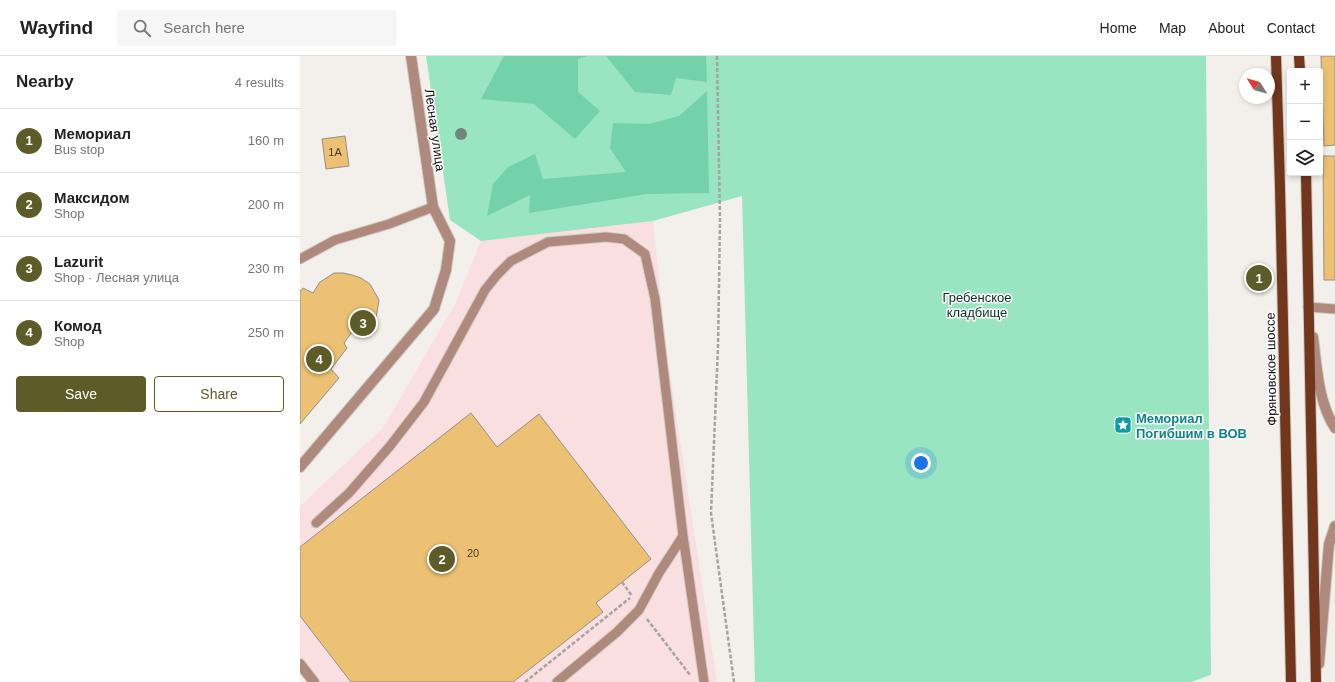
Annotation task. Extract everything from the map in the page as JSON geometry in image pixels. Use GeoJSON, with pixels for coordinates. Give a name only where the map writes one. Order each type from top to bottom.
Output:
{"type":"FeatureCollection","features":[{"type":"Feature","properties":{"kind":"main road","name":"Фряновское шоссе"},"geometry":{"type":"LineString","coordinates":[[1276,56],[1291,682]]}},
{"type":"Feature","properties":{"kind":"main road"},"geometry":{"type":"LineString","coordinates":[[1299,56],[1300,68]]}},
{"type":"Feature","properties":{"kind":"main road"},"geometry":{"type":"LineString","coordinates":[[1306,176],[1317,682]]}},
{"type":"Feature","properties":{"kind":"street","name":"Лесная улица"},"geometry":{"type":"LineString","coordinates":[[300,467],[434,310],[446,270],[450,241],[433,208],[411,56]]}},
{"type":"Feature","properties":{"kind":"street"},"geometry":{"type":"LineString","coordinates":[[1308,307],[1321,396],[1335,428]]}},
{"type":"Feature","properties":{"kind":"street"},"geometry":{"type":"LineString","coordinates":[[1317,682],[1330,544],[1335,526]]}},
{"type":"Feature","properties":{"kind":"street"},"geometry":{"type":"LineString","coordinates":[[300,664],[314,682]]}},
{"type":"Feature","properties":{"kind":"lane"},"geometry":{"type":"LineString","coordinates":[[300,259],[335,240],[389,224],[433,208]]}},
{"type":"Feature","properties":{"kind":"lane"},"geometry":{"type":"LineString","coordinates":[[316,523],[349,494],[390,446],[424,402],[485,290],[511,261],[548,242],[606,237],[624,239],[644,254],[655,299],[683,536],[704,682]]}},
{"type":"Feature","properties":{"kind":"lane"},"geometry":{"type":"LineString","coordinates":[[1308,307],[1335,309]]}},
{"type":"Feature","properties":{"kind":"lane"},"geometry":{"type":"LineString","coordinates":[[557,682],[617,632],[639,610],[659,573],[683,536]]}},
{"type":"Feature","properties":{"kind":"path"},"geometry":{"type":"LineString","coordinates":[[717,56],[720,221],[718,347],[711,513],[734,682]]}},
{"type":"Feature","properties":{"kind":"path"},"geometry":{"type":"LineString","coordinates":[[525,682],[632,596],[622,582]]}},
{"type":"Feature","properties":{"kind":"path"},"geometry":{"type":"LineString","coordinates":[[639,610],[691,676]]}},
{"type":"Feature","properties":{"kind":"shaded area"},"geometry":{"type":"Polygon","coordinates":[[[653,221],[667,354],[717,682],[314,682],[300,664],[300,506],[383,428],[456,302],[481,241],[653,221]]]}},
{"type":"Feature","properties":{"kind":"green space","name":"Гребенское кладбище"},"geometry":{"type":"Polygon","coordinates":[[[426,56],[1206,56],[1211,675],[1191,682],[755,682],[742,196],[653,221],[481,241],[450,220],[426,56]]]}},
{"type":"Feature","properties":{"kind":"green space"},"geometry":{"type":"Polygon","coordinates":[[[504,56],[588,56],[578,59],[578,92],[600,111],[575,139],[534,104],[481,99],[504,56]]]}},
{"type":"Feature","properties":{"kind":"green space"},"geometry":{"type":"Polygon","coordinates":[[[606,56],[706,56],[707,82],[676,78],[671,95],[635,92],[606,56]]]}},
{"type":"Feature","properties":{"kind":"green space"},"geometry":{"type":"Polygon","coordinates":[[[707,91],[709,193],[647,194],[529,213],[530,195],[487,216],[493,184],[508,167],[535,154],[543,179],[626,172],[610,148],[613,123],[649,124],[679,116],[707,91]]]}},
{"type":"Feature","properties":{"kind":"building"},"geometry":{"type":"Polygon","coordinates":[[[1321,56],[1335,56],[1335,145],[1324,146],[1323,68],[1321,68],[1321,56]]]}},
{"type":"Feature","properties":{"kind":"building"},"geometry":{"type":"Polygon","coordinates":[[[345,136],[349,166],[326,169],[322,139],[345,136]]]}},
{"type":"Feature","properties":{"kind":"building"},"geometry":{"type":"Polygon","coordinates":[[[1323,156],[1335,156],[1335,280],[1324,280],[1323,156]]]}},
{"type":"Feature","properties":{"kind":"building"},"geometry":{"type":"Polygon","coordinates":[[[334,273],[352,275],[361,278],[370,284],[379,300],[376,318],[364,329],[352,332],[344,343],[347,348],[331,369],[339,378],[300,424],[300,291],[303,288],[313,293],[320,282],[334,273]]]}},
{"type":"Feature","properties":{"kind":"building"},"geometry":{"type":"Polygon","coordinates":[[[471,413],[497,447],[539,414],[651,559],[596,603],[603,612],[513,682],[351,682],[300,616],[300,547],[471,413]]]}},
{"type":"Feature","properties":{"kind":"place","name":"Мемориал"},"geometry":{"type":"Point","coordinates":[1259,278]}},
{"type":"Feature","properties":{"kind":"place","name":"Lazurit"},"geometry":{"type":"Point","coordinates":[363,323]}},
{"type":"Feature","properties":{"kind":"place","name":"Комод"},"geometry":{"type":"Point","coordinates":[319,359]}},
{"type":"Feature","properties":{"kind":"place","name":"Мемориал Погибшим в ВОВ"},"geometry":{"type":"Point","coordinates":[1123,425]}},
{"type":"Feature","properties":{"kind":"place","name":"Максидом"},"geometry":{"type":"Point","coordinates":[442,559]}}]}
